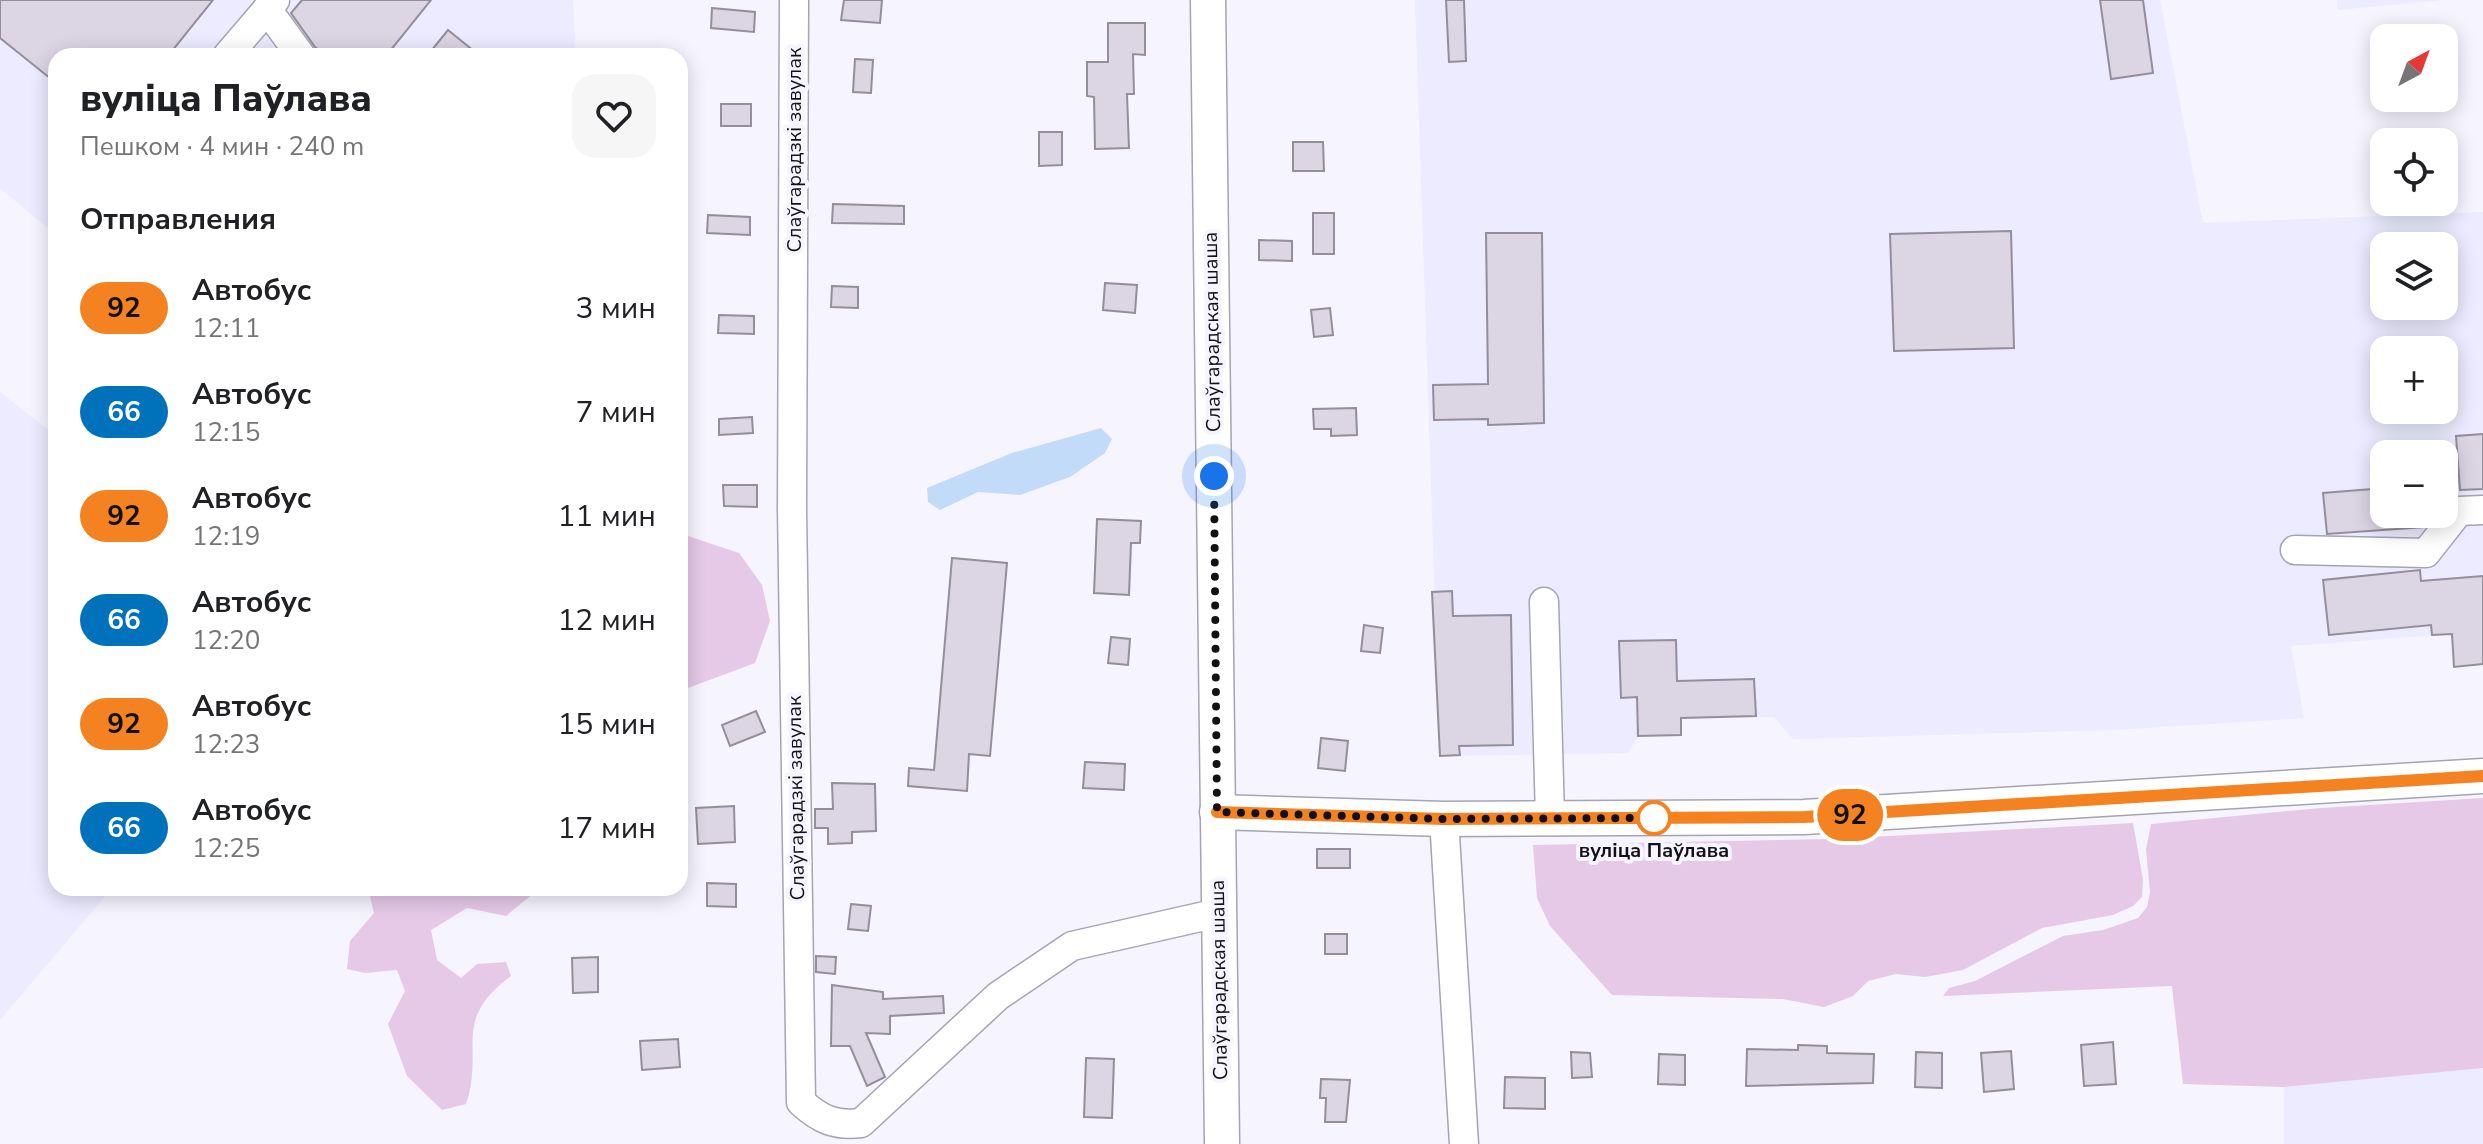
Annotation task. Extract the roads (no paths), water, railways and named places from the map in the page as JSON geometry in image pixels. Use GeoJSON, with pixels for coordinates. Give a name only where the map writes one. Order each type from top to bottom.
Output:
{"type":"FeatureCollection","features":[{"type":"Feature","properties":{"kind":"main road","name":"Слаўгарадская шаша"},"geometry":{"type":"LineString","coordinates":[[1208,0],[1222,1144]]}},
{"type":"Feature","properties":{"kind":"main road"},"geometry":{"type":"LineString","coordinates":[[1217,812],[1444,819],[1804,817],[2483,776]]}},
{"type":"Feature","properties":{"kind":"street","name":"Слаўгарадзкі завулак"},"geometry":{"type":"LineString","coordinates":[[794,0],[792,509],[801,1102],[816,1115],[861,1134],[998,996],[1072,946],[1218,913]]}},
{"type":"Feature","properties":{"kind":"street"},"geometry":{"type":"LineString","coordinates":[[234,48],[271,5],[296,48]]}},
{"type":"Feature","properties":{"kind":"street"},"geometry":{"type":"LineString","coordinates":[[2295,550],[2426,553],[2459,511],[2483,510]]}},
{"type":"Feature","properties":{"kind":"street"},"geometry":{"type":"LineString","coordinates":[[1544,602],[1550,818]]}},
{"type":"Feature","properties":{"kind":"street"},"geometry":{"type":"LineString","coordinates":[[1444,819],[1464,1144]]}},
{"type":"Feature","properties":{"kind":"place","name":"вуліца Паўлава"},"geometry":{"type":"Point","coordinates":[1654,818]}}]}
